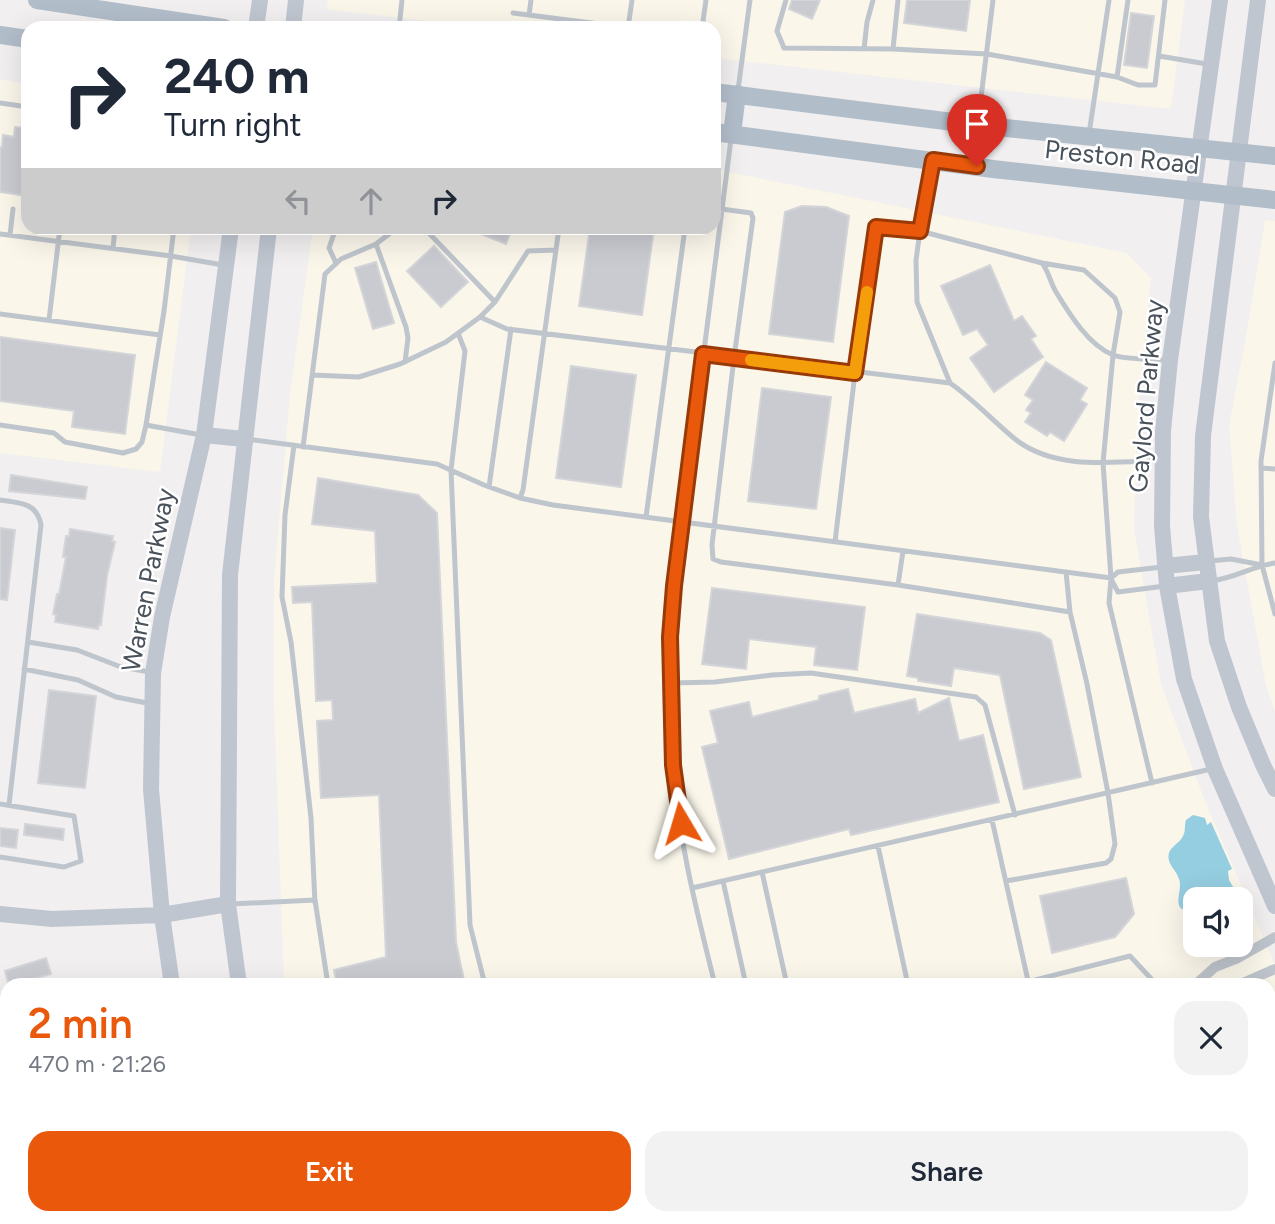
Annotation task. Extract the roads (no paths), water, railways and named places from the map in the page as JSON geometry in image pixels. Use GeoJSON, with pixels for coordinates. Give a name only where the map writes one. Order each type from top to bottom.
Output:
{"type":"FeatureCollection","features":[{"type":"Feature","properties":{"kind":"main road"},"geometry":{"type":"LineString","coordinates":[[37,0],[177,21]]}},
{"type":"Feature","properties":{"kind":"main road"},"geometry":{"type":"LineString","coordinates":[[0,35],[21,39]]}},
{"type":"Feature","properties":{"kind":"main road","name":"Preston Road"},"geometry":{"type":"LineString","coordinates":[[721,93],[977,125],[1275,156]]}},
{"type":"Feature","properties":{"kind":"main road"},"geometry":{"type":"LineString","coordinates":[[723,133],[737,94]]}},
{"type":"Feature","properties":{"kind":"main road","name":"Preston Road"},"geometry":{"type":"LineString","coordinates":[[723,133],[1275,200]]}},
{"type":"Feature","properties":{"kind":"street"},"geometry":{"type":"LineString","coordinates":[[257,21],[260,0]]}},
{"type":"Feature","properties":{"kind":"street"},"geometry":{"type":"LineString","coordinates":[[294,21],[296,0]]}},
{"type":"Feature","properties":{"kind":"street","name":"Gaylord Parkway"},"geometry":{"type":"LineString","coordinates":[[1220,0],[1170,360],[1162,460],[1162,526],[1167,586],[1184,679],[1215,769],[1275,905]]}},
{"type":"Feature","properties":{"kind":"street"},"geometry":{"type":"LineString","coordinates":[[1258,0],[1203,436],[1201,517],[1217,641],[1239,707],[1262,765],[1275,789]]}},
{"type":"Feature","properties":{"kind":"street","name":"Warren Parkway"},"geometry":{"type":"LineString","coordinates":[[171,978],[162,915],[151,789],[153,673],[162,617],[204,435],[230,235]]}},
{"type":"Feature","properties":{"kind":"street"},"geometry":{"type":"LineString","coordinates":[[238,978],[228,904],[230,575],[268,235]]}},
{"type":"Feature","properties":{"kind":"street"},"geometry":{"type":"LineString","coordinates":[[204,435],[244,439]]}},
{"type":"Feature","properties":{"kind":"street"},"geometry":{"type":"LineString","coordinates":[[1165,566],[1206,562]]}},
{"type":"Feature","properties":{"kind":"street"},"geometry":{"type":"LineString","coordinates":[[1167,586],[1208,581]]}},
{"type":"Feature","properties":{"kind":"street"},"geometry":{"type":"LineString","coordinates":[[0,914],[52,919],[162,915],[228,904]]}},
{"type":"Feature","properties":{"kind":"street"},"geometry":{"type":"LineString","coordinates":[[1203,978],[1215,967],[1275,937]]}},
{"type":"Feature","properties":{"kind":"street"},"geometry":{"type":"LineString","coordinates":[[1254,978],[1275,969]]}},
{"type":"Feature","properties":{"kind":"lane"},"geometry":{"type":"LineString","coordinates":[[400,21],[402,0]]}},
{"type":"Feature","properties":{"kind":"lane"},"geometry":{"type":"LineString","coordinates":[[529,15],[531,0]]}},
{"type":"Feature","properties":{"kind":"lane"},"geometry":{"type":"LineString","coordinates":[[630,21],[632,0]]}},
{"type":"Feature","properties":{"kind":"lane"},"geometry":{"type":"LineString","coordinates":[[703,21],[706,0]]}},
{"type":"Feature","properties":{"kind":"lane"},"geometry":{"type":"LineString","coordinates":[[737,94],[750,0]]}},
{"type":"Feature","properties":{"kind":"lane"},"geometry":{"type":"LineString","coordinates":[[786,0],[776,31],[784,48],[892,49],[986,54],[1117,77],[1138,85],[1155,85],[1165,0]]}},
{"type":"Feature","properties":{"kind":"lane"},"geometry":{"type":"LineString","coordinates":[[864,49],[873,0]]}},
{"type":"Feature","properties":{"kind":"lane"},"geometry":{"type":"LineString","coordinates":[[892,49],[898,0]]}},
{"type":"Feature","properties":{"kind":"lane"},"geometry":{"type":"LineString","coordinates":[[977,125],[993,0]]}},
{"type":"Feature","properties":{"kind":"lane"},"geometry":{"type":"LineString","coordinates":[[1089,137],[1109,0]]}},
{"type":"Feature","properties":{"kind":"lane"},"geometry":{"type":"LineString","coordinates":[[1117,77],[1128,0]]}},
{"type":"Feature","properties":{"kind":"lane"},"geometry":{"type":"LineString","coordinates":[[513,13],[576,21]]}},
{"type":"Feature","properties":{"kind":"lane"},"geometry":{"type":"LineString","coordinates":[[1158,56],[1212,65]]}},
{"type":"Feature","properties":{"kind":"lane"},"geometry":{"type":"LineString","coordinates":[[0,103],[21,106]]}},
{"type":"Feature","properties":{"kind":"lane"},"geometry":{"type":"LineString","coordinates":[[721,216],[723,133]]}},
{"type":"Feature","properties":{"kind":"lane"},"geometry":{"type":"LineString","coordinates":[[933,160],[916,260],[917,302],[950,383]]}},
{"type":"Feature","properties":{"kind":"lane"},"geometry":{"type":"LineString","coordinates":[[722,208],[751,213],[753,218],[712,552],[716,561],[1070,612]]}},
{"type":"Feature","properties":{"kind":"lane"},"geometry":{"type":"LineString","coordinates":[[9,235],[13,209]]}},
{"type":"Feature","properties":{"kind":"lane"},"geometry":{"type":"LineString","coordinates":[[835,542],[876,227],[920,231],[1084,270],[1115,298],[1120,312],[1113,355],[1103,463],[1111,578],[1109,603],[1152,783]]}},
{"type":"Feature","properties":{"kind":"lane"},"geometry":{"type":"LineString","coordinates":[[0,234],[171,256],[226,266]]}},
{"type":"Feature","properties":{"kind":"lane"},"geometry":{"type":"LineString","coordinates":[[48,320],[60,235]]}},
{"type":"Feature","properties":{"kind":"lane"},"geometry":{"type":"LineString","coordinates":[[113,248],[114,235]]}},
{"type":"Feature","properties":{"kind":"lane"},"geometry":{"type":"LineString","coordinates":[[0,425],[54,433],[65,442],[123,453],[136,449],[142,442],[146,425],[173,235]]}},
{"type":"Feature","properties":{"kind":"lane"},"geometry":{"type":"LineString","coordinates":[[334,235],[329,248],[336,263]]}},
{"type":"Feature","properties":{"kind":"lane"},"geometry":{"type":"LineString","coordinates":[[303,447],[325,274],[336,263],[376,244],[388,235]]}},
{"type":"Feature","properties":{"kind":"lane"},"geometry":{"type":"LineString","coordinates":[[431,235],[495,302]]}},
{"type":"Feature","properties":{"kind":"lane"},"geometry":{"type":"LineString","coordinates":[[520,498],[558,235]]}},
{"type":"Feature","properties":{"kind":"lane"},"geometry":{"type":"LineString","coordinates":[[646,517],[684,235]]}},
{"type":"Feature","properties":{"kind":"lane"},"geometry":{"type":"LineString","coordinates":[[713,978],[683,839],[673,765],[671,683],[673,598],[718,235]]}},
{"type":"Feature","properties":{"kind":"lane"},"geometry":{"type":"LineString","coordinates":[[376,244],[406,327],[408,338],[405,362]]}},
{"type":"Feature","properties":{"kind":"lane"},"geometry":{"type":"LineString","coordinates":[[312,375],[359,377],[405,362],[446,342],[480,317],[495,302],[528,251],[556,250]]}},
{"type":"Feature","properties":{"kind":"lane"},"geometry":{"type":"LineString","coordinates":[[1042,262],[1053,288],[1079,328],[1113,355],[1170,360]]}},
{"type":"Feature","properties":{"kind":"lane"},"geometry":{"type":"LineString","coordinates":[[0,314],[160,335]]}},
{"type":"Feature","properties":{"kind":"lane"},"geometry":{"type":"LineString","coordinates":[[480,317],[511,329],[950,383],[1017,442],[1046,456],[1103,463],[1162,460]]}},
{"type":"Feature","properties":{"kind":"lane"},"geometry":{"type":"LineString","coordinates":[[489,487],[511,329]]}},
{"type":"Feature","properties":{"kind":"lane"},"geometry":{"type":"LineString","coordinates":[[458,333],[465,351],[451,470],[470,925],[483,978]]}},
{"type":"Feature","properties":{"kind":"lane"},"geometry":{"type":"LineString","coordinates":[[1275,363],[1261,468],[1262,565],[1275,614]]}},
{"type":"Feature","properties":{"kind":"lane"},"geometry":{"type":"LineString","coordinates":[[146,425],[204,435]]}},
{"type":"Feature","properties":{"kind":"lane"},"geometry":{"type":"LineString","coordinates":[[244,439],[437,464],[520,498],[553,505],[1111,578],[1118,572],[1165,566]]}},
{"type":"Feature","properties":{"kind":"lane"},"geometry":{"type":"LineString","coordinates":[[294,446],[285,515],[282,597],[291,642],[311,818],[315,903],[327,978]]}},
{"type":"Feature","properties":{"kind":"lane"},"geometry":{"type":"LineString","coordinates":[[1261,468],[1275,469]]}},
{"type":"Feature","properties":{"kind":"lane"},"geometry":{"type":"LineString","coordinates":[[0,500],[28,504],[38,514],[41,523],[9,805]]}},
{"type":"Feature","properties":{"kind":"lane"},"geometry":{"type":"LineString","coordinates":[[898,586],[903,551]]}},
{"type":"Feature","properties":{"kind":"lane"},"geometry":{"type":"LineString","coordinates":[[1206,562],[1231,559],[1262,565]]}},
{"type":"Feature","properties":{"kind":"lane"},"geometry":{"type":"LineString","coordinates":[[1208,581],[1230,579],[1262,565],[1275,563]]}},
{"type":"Feature","properties":{"kind":"lane"},"geometry":{"type":"LineString","coordinates":[[1006,881],[1106,863],[1111,859],[1115,844],[1087,684],[1070,612],[1066,572]]}},
{"type":"Feature","properties":{"kind":"lane"},"geometry":{"type":"LineString","coordinates":[[1111,578],[1118,592],[1167,586]]}},
{"type":"Feature","properties":{"kind":"lane"},"geometry":{"type":"LineString","coordinates":[[28,642],[77,650],[121,667],[153,673]]}},
{"type":"Feature","properties":{"kind":"lane"},"geometry":{"type":"LineString","coordinates":[[24,669],[78,680],[116,697],[152,704]]}},
{"type":"Feature","properties":{"kind":"lane"},"geometry":{"type":"LineString","coordinates":[[671,683],[715,682],[811,673],[976,697],[985,705],[1015,815]]}},
{"type":"Feature","properties":{"kind":"lane"},"geometry":{"type":"LineString","coordinates":[[692,888],[1215,769]]}},
{"type":"Feature","properties":{"kind":"lane"},"geometry":{"type":"LineString","coordinates":[[0,804],[74,816],[81,861],[64,867],[0,858]]}},
{"type":"Feature","properties":{"kind":"lane"},"geometry":{"type":"LineString","coordinates":[[992,820],[1028,978]]}},
{"type":"Feature","properties":{"kind":"lane"},"geometry":{"type":"LineString","coordinates":[[878,846],[906,978]]}},
{"type":"Feature","properties":{"kind":"lane"},"geometry":{"type":"LineString","coordinates":[[762,872],[786,978]]}},
{"type":"Feature","properties":{"kind":"lane"},"geometry":{"type":"LineString","coordinates":[[723,881],[744,978]]}},
{"type":"Feature","properties":{"kind":"lane"},"geometry":{"type":"LineString","coordinates":[[228,904],[314,900],[315,903]]}},
{"type":"Feature","properties":{"kind":"lane"},"geometry":{"type":"LineString","coordinates":[[1051,978],[1130,956],[1150,978]]}},
{"type":"Feature","properties":{"kind":"water"},"geometry":{"type":"Polygon","coordinates":[[[1193,815],[1205,818],[1207,825],[1211,822],[1232,869],[1228,871],[1233,887],[1183,887],[1183,910],[1178,900],[1179,879],[1168,857],[1184,834],[1186,820],[1193,815]]]}}]}
